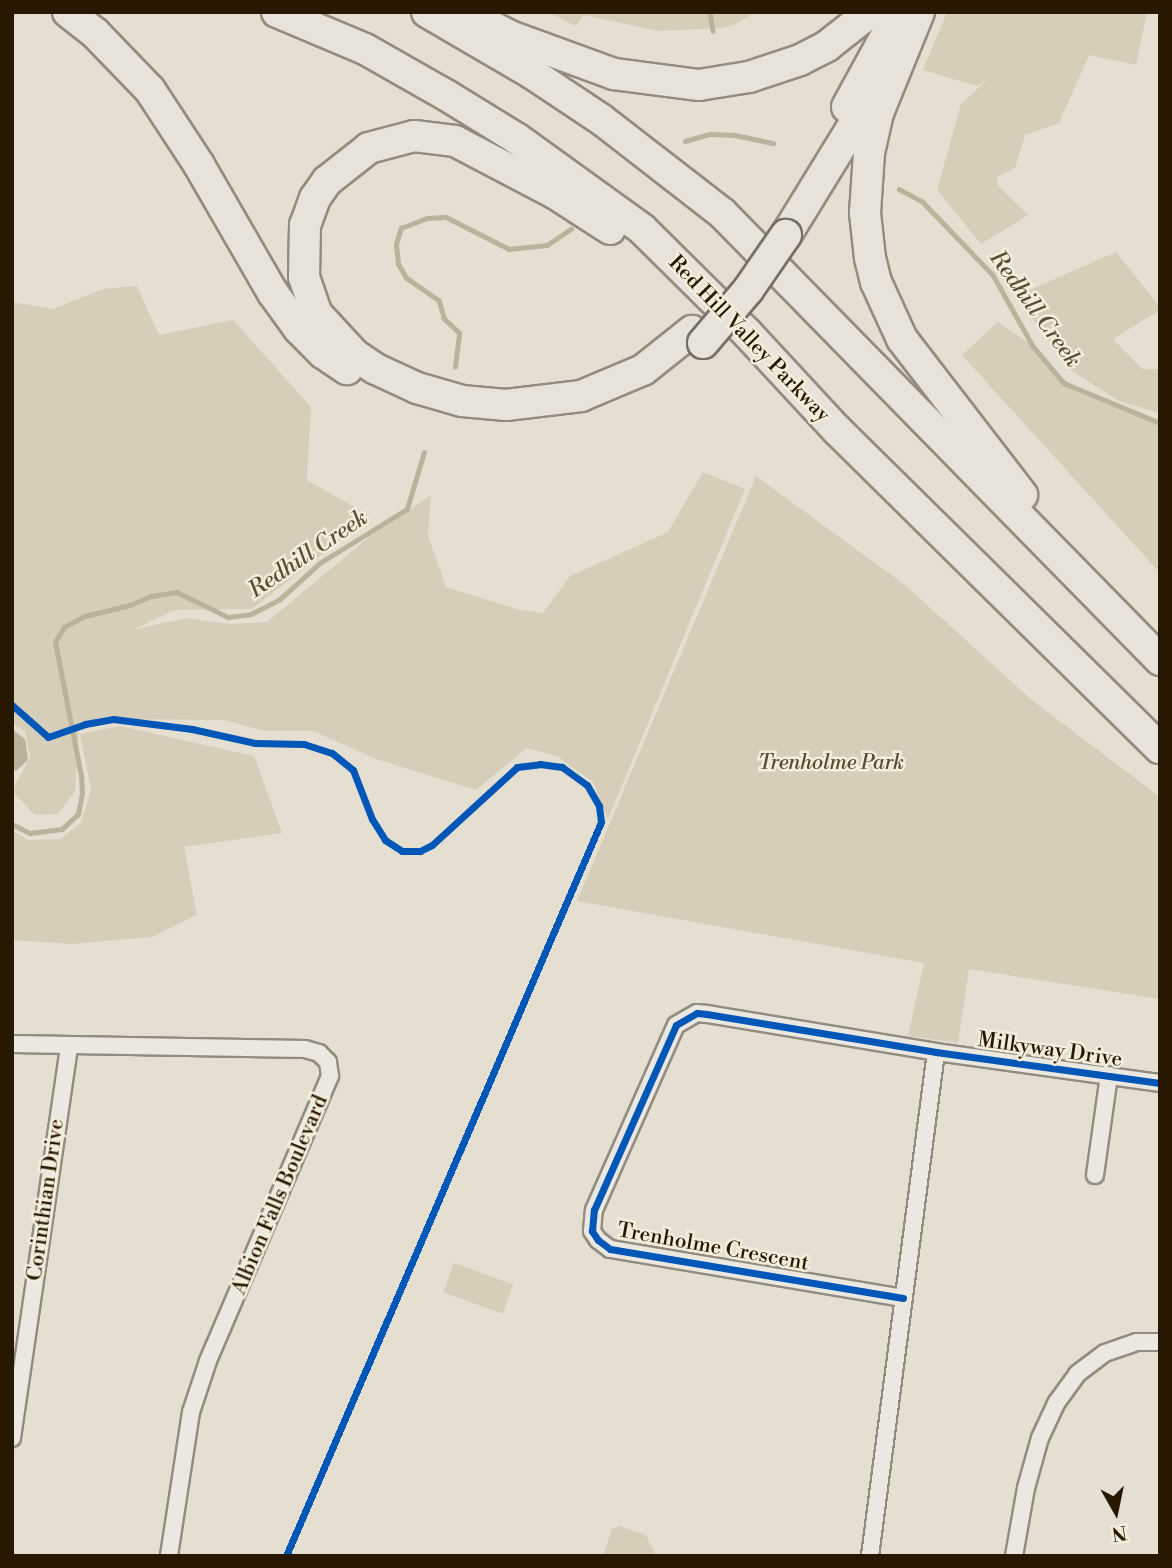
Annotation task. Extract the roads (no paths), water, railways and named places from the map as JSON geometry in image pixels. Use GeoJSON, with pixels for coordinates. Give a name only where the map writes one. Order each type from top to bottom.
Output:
{"type":"FeatureCollection","features":[{"type":"Feature","properties":{"kind":"highway"},"geometry":{"type":"LineString","coordinates":[[68,12],[95,33],[150,90],[193,155],[273,293],[299,330],[323,353],[370,384],[396,397],[451,414],[495,421],[560,417],[638,390],[664,375],[697,337],[735,279],[779,230],[837,156],[919,12]]}},
{"type":"Feature","properties":{"kind":"highway","name":"Red Hill Valley Parkway"},"geometry":{"type":"LineString","coordinates":[[277,12],[365,49],[516,138],[642,229],[748,334],[837,430],[1160,748]]}},
{"type":"Feature","properties":{"kind":"highway"},"geometry":{"type":"LineString","coordinates":[[427,12],[533,74],[602,120],[722,213],[1160,660]]}},
{"type":"Feature","properties":{"kind":"highway"},"geometry":{"type":"LineString","coordinates":[[463,12],[510,36],[614,74],[699,85],[749,78],[800,60],[827,46],[870,12]]}},
{"type":"Feature","properties":{"kind":"highway"},"geometry":{"type":"LineString","coordinates":[[779,230],[899,12]]}},
{"type":"Feature","properties":{"kind":"highway"},"geometry":{"type":"LineString","coordinates":[[919,12],[878,113],[869,153],[865,213],[876,282],[902,339],[932,381],[1015,486],[1114,598],[1136,636]]}},
{"type":"Feature","properties":{"kind":"highway"},"geometry":{"type":"LineString","coordinates":[[697,337],[643,370],[581,397],[506,405],[462,401],[416,387],[376,369],[355,355],[327,328],[309,295],[304,277],[305,225],[315,198],[327,181],[369,148],[414,136],[456,141],[556,194],[630,242],[748,334]]}},
{"type":"Feature","properties":{"kind":"street","name":"Trenholme Crescent"},"geometry":{"type":"LineString","coordinates":[[903,1298],[610,1249],[598,1240],[592,1231],[594,1210],[670,1032],[689,1016],[707,1014],[936,1052]]}},
{"type":"Feature","properties":{"kind":"street","name":"Albion Falls Boulevard"},"geometry":{"type":"LineString","coordinates":[[12,1044],[306,1049],[319,1053],[328,1062],[330,1076],[208,1361],[191,1412],[169,1556]]}},
{"type":"Feature","properties":{"kind":"street","name":"Corinthian Drive"},"geometry":{"type":"LineString","coordinates":[[12,1438],[16,1392],[69,1045]]}},
{"type":"Feature","properties":{"kind":"street","name":"Milkyway Drive"},"geometry":{"type":"LineString","coordinates":[[936,1052],[1160,1083]]}},
{"type":"Feature","properties":{"kind":"street"},"geometry":{"type":"LineString","coordinates":[[870,1556],[936,1052]]}},
{"type":"Feature","properties":{"kind":"street"},"geometry":{"type":"LineString","coordinates":[[1095,1175],[1109,1075]]}},
{"type":"Feature","properties":{"kind":"street"},"geometry":{"type":"LineString","coordinates":[[1014,1556],[1026,1488],[1040,1438],[1070,1383],[1077,1374],[1105,1353],[1137,1342],[1160,1342]]}},
{"type":"Feature","properties":{"kind":"waterway"},"geometry":{"type":"LineString","coordinates":[[710,12],[713,31]]}},
{"type":"Feature","properties":{"kind":"waterway","name":"Redhill Creek"},"geometry":{"type":"LineString","coordinates":[[685,141],[710,134],[735,135],[773,143]]}},
{"type":"Feature","properties":{"kind":"waterway","name":"Redhill Creek"},"geometry":{"type":"LineString","coordinates":[[899,189],[923,202],[993,275],[1033,346],[1064,383],[1160,423]]}},
{"type":"Feature","properties":{"kind":"waterway","name":"Redhill Creek"},"geometry":{"type":"LineString","coordinates":[[455,367],[459,333],[444,319],[439,301],[406,278],[398,264],[396,244],[401,228],[427,218],[446,217],[509,249],[547,245],[571,229]]}},
{"type":"Feature","properties":{"kind":"waterway","name":"Redhill Creek"},"geometry":{"type":"LineString","coordinates":[[12,824],[30,833],[62,829],[78,814],[82,793],[81,776],[55,642],[64,627],[85,616],[130,605],[151,596],[177,592],[228,617],[251,614],[279,600],[320,563],[407,509],[424,452]]}},
{"type":"Feature","properties":{"kind":"park label","name":"Trenholme Park"},"geometry":{"type":"Point","coordinates":[831,763]}}]}
